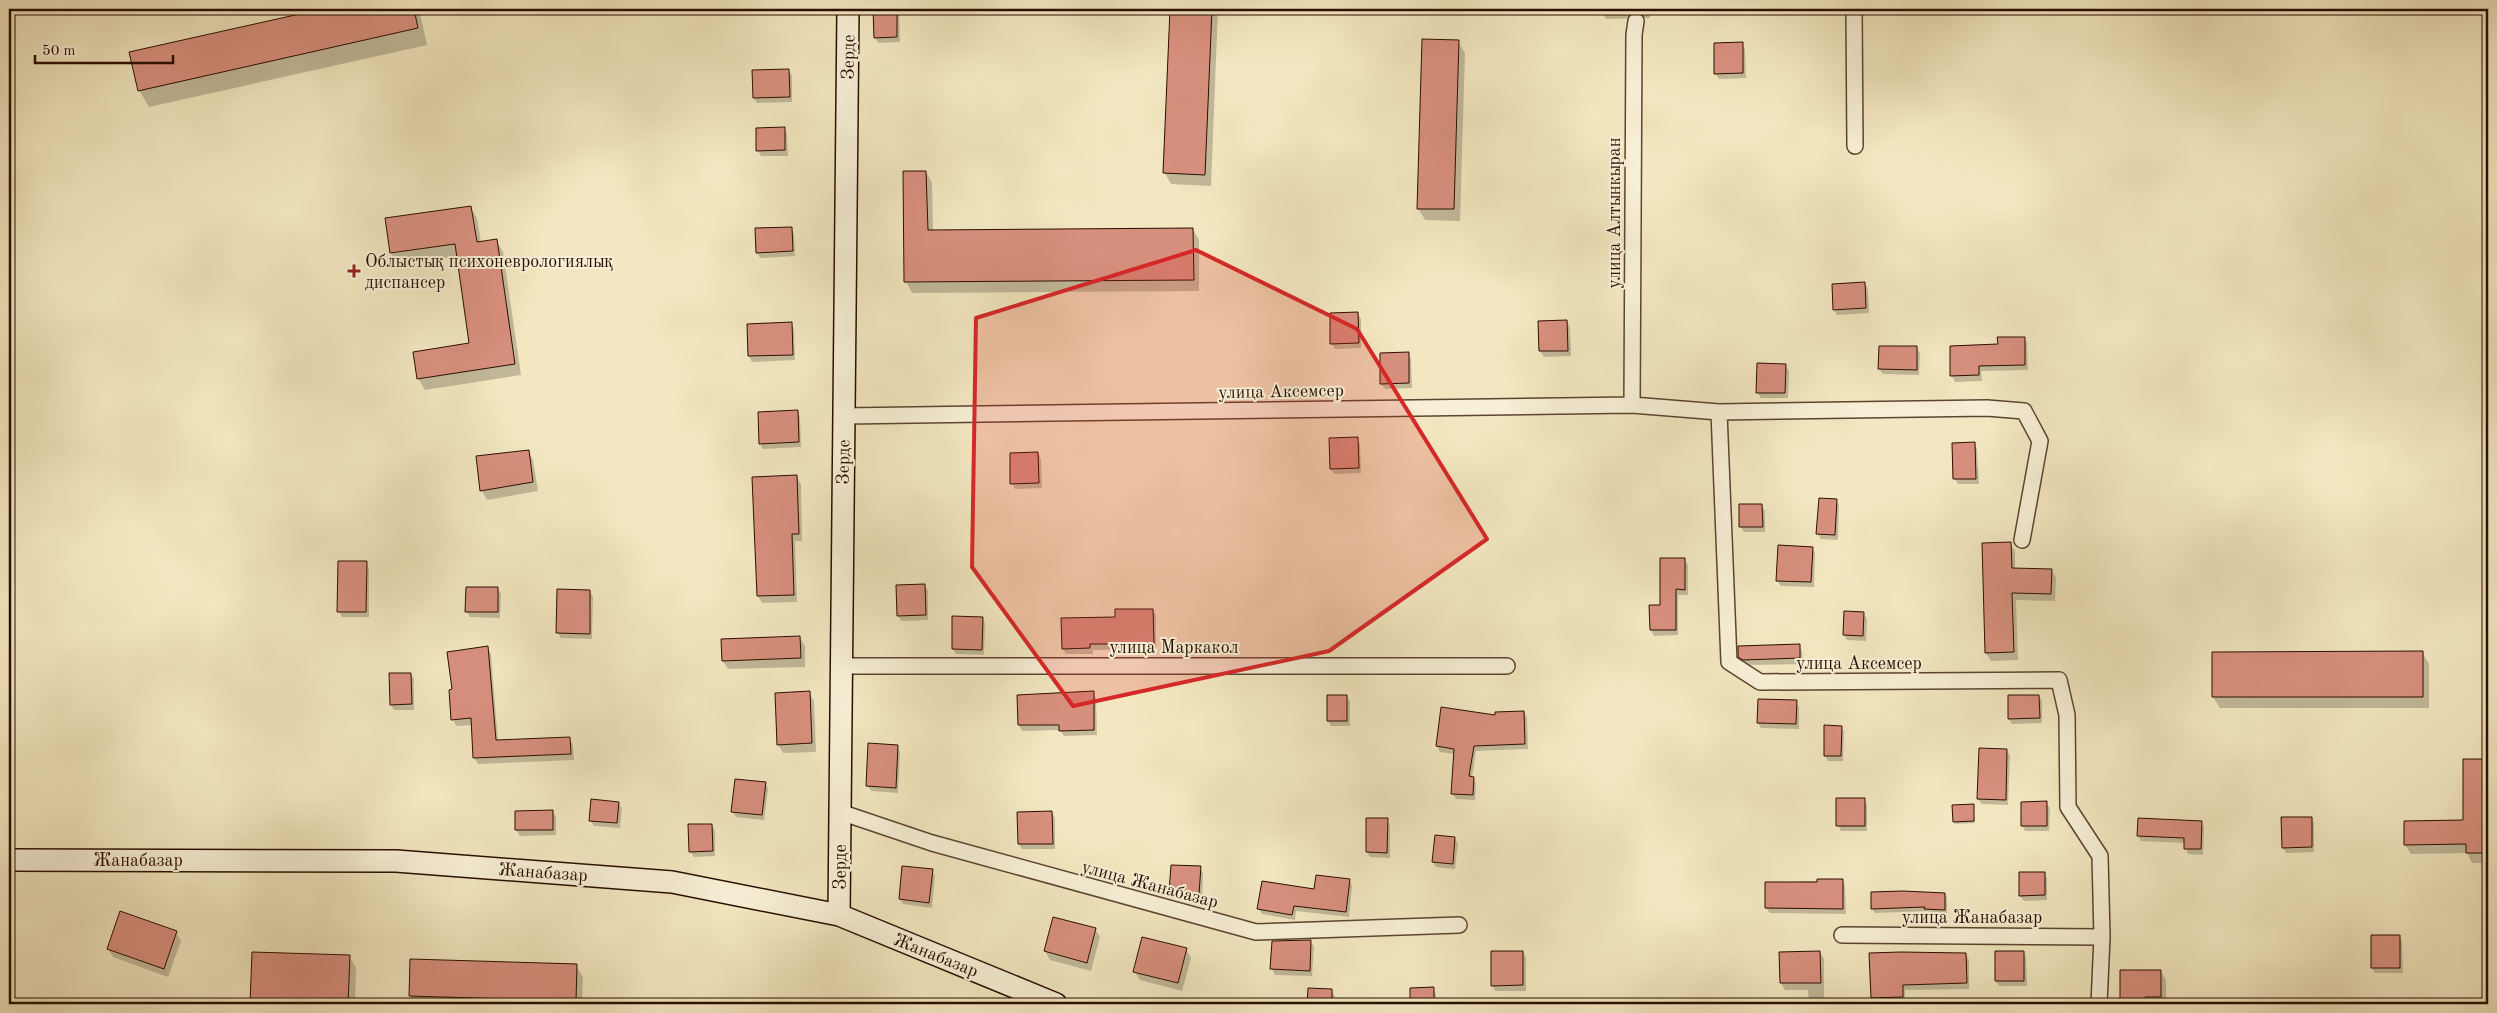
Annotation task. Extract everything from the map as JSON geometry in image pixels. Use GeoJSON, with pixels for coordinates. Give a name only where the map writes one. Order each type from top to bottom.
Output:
{"type":"FeatureCollection","features":[{"type":"Feature","properties":{"kind":"street","name":"Зерде"},"geometry":{"type":"LineString","coordinates":[[839,915],[848,9]]}},
{"type":"Feature","properties":{"kind":"street"},"geometry":{"type":"LineString","coordinates":[[1854,9],[1855,146]]}},
{"type":"Feature","properties":{"kind":"street","name":"улица Алтынкыран"},"geometry":{"type":"LineString","coordinates":[[1632,406],[1634,45],[1636,21]]}},
{"type":"Feature","properties":{"kind":"street","name":"улица Аксемсер"},"geometry":{"type":"LineString","coordinates":[[844,416],[1632,406],[1719,412],[1987,408],[2024,411],[2040,441],[2022,540]]}},
{"type":"Feature","properties":{"kind":"street","name":"улица Аксемсер"},"geometry":{"type":"LineString","coordinates":[[1719,412],[1729,662],[1760,682],[2059,680],[2067,715],[2068,807],[2100,856],[2102,937]]}},
{"type":"Feature","properties":{"kind":"street","name":"улица Маркакол"},"geometry":{"type":"LineString","coordinates":[[842,666],[1506,666]]}},
{"type":"Feature","properties":{"kind":"street","name":"улица Жанабазар"},"geometry":{"type":"LineString","coordinates":[[840,812],[932,843],[1256,932],[1459,925]]}},
{"type":"Feature","properties":{"kind":"street","name":"Жанабазар"},"geometry":{"type":"LineString","coordinates":[[9,860],[396,861],[672,882],[839,915],[1056,1004]]}},
{"type":"Feature","properties":{"kind":"street","name":"улица Жанабазар"},"geometry":{"type":"LineString","coordinates":[[1842,935],[2102,937]]}},
{"type":"Feature","properties":{"kind":"street"},"geometry":{"type":"LineString","coordinates":[[2099,1004],[2102,937]]}},
{"type":"Feature","properties":{"kind":"highlighted area"},"geometry":{"type":"Polygon","coordinates":[[[1196,250],[1357,329],[1487,539],[1329,651],[1073,706],[972,567],[976,318],[1196,250]]]}},
{"type":"Feature","properties":{"kind":"building"},"geometry":{"type":"Polygon","coordinates":[[[322,9],[414,9],[418,28],[138,91],[129,52],[322,9]]]}},
{"type":"Feature","properties":{"kind":"building"},"geometry":{"type":"Polygon","coordinates":[[[873,9],[897,9],[897,37],[874,38],[873,9]]]}},
{"type":"Feature","properties":{"kind":"building"},"geometry":{"type":"Polygon","coordinates":[[[1170,9],[1212,9],[1205,175],[1163,173],[1170,9]]]}},
{"type":"Feature","properties":{"kind":"building"},"geometry":{"type":"Polygon","coordinates":[[[1422,39],[1459,40],[1454,209],[1417,209],[1422,39]]]}},
{"type":"Feature","properties":{"kind":"building"},"geometry":{"type":"Polygon","coordinates":[[[1743,42],[1743,73],[1714,74],[1714,43],[1743,42]]]}},
{"type":"Feature","properties":{"kind":"building"},"geometry":{"type":"Polygon","coordinates":[[[789,69],[790,97],[753,98],[752,70],[789,69]]]}},
{"type":"Feature","properties":{"kind":"building"},"geometry":{"type":"Polygon","coordinates":[[[785,127],[785,150],[756,151],[756,128],[785,127]]]}},
{"type":"Feature","properties":{"kind":"building"},"geometry":{"type":"Polygon","coordinates":[[[903,171],[926,171],[928,230],[1193,228],[1194,280],[904,282],[903,171]]]}},
{"type":"Feature","properties":{"kind":"building"},"geometry":{"type":"Polygon","coordinates":[[[471,206],[477,242],[497,239],[515,364],[417,379],[413,352],[469,343],[455,244],[390,253],[385,218],[471,206]]]}},
{"type":"Feature","properties":{"kind":"building"},"geometry":{"type":"Polygon","coordinates":[[[792,227],[793,251],[756,253],[755,228],[792,227]]]}},
{"type":"Feature","properties":{"kind":"building"},"geometry":{"type":"Polygon","coordinates":[[[1865,282],[1866,308],[1833,310],[1832,284],[1865,282]]]}},
{"type":"Feature","properties":{"kind":"building"},"geometry":{"type":"Polygon","coordinates":[[[1358,312],[1359,343],[1330,344],[1330,313],[1358,312]]]}},
{"type":"Feature","properties":{"kind":"building"},"geometry":{"type":"Polygon","coordinates":[[[1567,320],[1568,351],[1539,351],[1538,321],[1567,320]]]}},
{"type":"Feature","properties":{"kind":"building"},"geometry":{"type":"Polygon","coordinates":[[[792,322],[793,355],[748,356],[747,324],[792,322]]]}},
{"type":"Feature","properties":{"kind":"building"},"geometry":{"type":"Polygon","coordinates":[[[1997,337],[2025,337],[2025,365],[1979,366],[1979,375],[1950,376],[1950,346],[1998,344],[1997,337]]]}},
{"type":"Feature","properties":{"kind":"building"},"geometry":{"type":"Polygon","coordinates":[[[1879,346],[1917,346],[1917,370],[1878,369],[1879,346]]]}},
{"type":"Feature","properties":{"kind":"building"},"geometry":{"type":"Polygon","coordinates":[[[1409,352],[1409,383],[1380,384],[1380,353],[1409,352]]]}},
{"type":"Feature","properties":{"kind":"building"},"geometry":{"type":"Polygon","coordinates":[[[1757,363],[1786,364],[1785,393],[1756,393],[1757,363]]]}},
{"type":"Feature","properties":{"kind":"building"},"geometry":{"type":"Polygon","coordinates":[[[798,410],[799,442],[759,444],[758,412],[798,410]]]}},
{"type":"Feature","properties":{"kind":"building"},"geometry":{"type":"Polygon","coordinates":[[[1358,437],[1359,468],[1330,469],[1329,438],[1358,437]]]}},
{"type":"Feature","properties":{"kind":"building"},"geometry":{"type":"Polygon","coordinates":[[[1975,442],[1976,479],[1953,479],[1952,443],[1975,442]]]}},
{"type":"Feature","properties":{"kind":"building"},"geometry":{"type":"Polygon","coordinates":[[[529,450],[533,482],[480,491],[476,456],[529,450]]]}},
{"type":"Feature","properties":{"kind":"building"},"geometry":{"type":"Polygon","coordinates":[[[1038,452],[1039,483],[1010,484],[1010,453],[1038,452]]]}},
{"type":"Feature","properties":{"kind":"building"},"geometry":{"type":"Polygon","coordinates":[[[797,475],[799,534],[792,534],[794,595],[757,596],[752,477],[797,475]]]}},
{"type":"Feature","properties":{"kind":"building"},"geometry":{"type":"Polygon","coordinates":[[[1819,498],[1837,499],[1835,535],[1816,534],[1819,498]]]}},
{"type":"Feature","properties":{"kind":"building"},"geometry":{"type":"Polygon","coordinates":[[[1739,504],[1762,504],[1763,527],[1739,527],[1739,504]]]}},
{"type":"Feature","properties":{"kind":"building"},"geometry":{"type":"Polygon","coordinates":[[[2011,542],[2012,568],[2052,569],[2051,594],[2012,593],[2014,652],[1985,653],[1982,543],[2011,542]]]}},
{"type":"Feature","properties":{"kind":"building"},"geometry":{"type":"Polygon","coordinates":[[[1778,545],[1813,547],[1811,582],[1776,581],[1778,545]]]}},
{"type":"Feature","properties":{"kind":"building"},"geometry":{"type":"Polygon","coordinates":[[[1660,558],[1685,558],[1685,590],[1676,589],[1676,630],[1650,630],[1649,605],[1660,605],[1660,558]]]}},
{"type":"Feature","properties":{"kind":"building"},"geometry":{"type":"Polygon","coordinates":[[[338,561],[367,561],[366,612],[337,612],[338,561]]]}},
{"type":"Feature","properties":{"kind":"building"},"geometry":{"type":"Polygon","coordinates":[[[925,584],[926,615],[897,616],[896,585],[925,584]]]}},
{"type":"Feature","properties":{"kind":"building"},"geometry":{"type":"Polygon","coordinates":[[[466,587],[498,587],[498,612],[465,612],[466,587]]]}},
{"type":"Feature","properties":{"kind":"building"},"geometry":{"type":"Polygon","coordinates":[[[557,589],[590,590],[590,634],[556,633],[557,589]]]}},
{"type":"Feature","properties":{"kind":"building"},"geometry":{"type":"Polygon","coordinates":[[[1115,609],[1153,609],[1154,644],[1090,644],[1090,648],[1062,649],[1061,618],[1115,617],[1115,609]]]}},
{"type":"Feature","properties":{"kind":"building"},"geometry":{"type":"Polygon","coordinates":[[[1844,611],[1864,612],[1863,636],[1843,635],[1844,611]]]}},
{"type":"Feature","properties":{"kind":"building"},"geometry":{"type":"Polygon","coordinates":[[[952,616],[983,617],[982,650],[952,649],[952,616]]]}},
{"type":"Feature","properties":{"kind":"building"},"geometry":{"type":"Polygon","coordinates":[[[800,636],[801,658],[722,661],[721,639],[800,636]]]}},
{"type":"Feature","properties":{"kind":"building"},"geometry":{"type":"Polygon","coordinates":[[[1800,644],[1800,658],[1743,660],[1738,657],[1738,646],[1800,644]]]}},
{"type":"Feature","properties":{"kind":"building"},"geometry":{"type":"Polygon","coordinates":[[[488,646],[496,740],[570,737],[571,754],[473,758],[471,718],[451,720],[449,690],[452,689],[447,652],[488,646]]]}},
{"type":"Feature","properties":{"kind":"building"},"geometry":{"type":"Polygon","coordinates":[[[2423,651],[2423,697],[2212,697],[2212,652],[2423,651]]]}},
{"type":"Feature","properties":{"kind":"building"},"geometry":{"type":"Polygon","coordinates":[[[389,673],[411,673],[412,704],[390,705],[389,673]]]}},
{"type":"Feature","properties":{"kind":"building"},"geometry":{"type":"Polygon","coordinates":[[[810,691],[812,743],[777,745],[775,693],[810,691]]]}},
{"type":"Feature","properties":{"kind":"building"},"geometry":{"type":"Polygon","coordinates":[[[1094,691],[1094,730],[1059,731],[1059,725],[1018,725],[1017,695],[1094,691]]]}},
{"type":"Feature","properties":{"kind":"building"},"geometry":{"type":"Polygon","coordinates":[[[1327,695],[1347,695],[1347,721],[1327,721],[1327,695]]]}},
{"type":"Feature","properties":{"kind":"building"},"geometry":{"type":"Polygon","coordinates":[[[2008,695],[2039,695],[2040,718],[2008,719],[2008,695]]]}},
{"type":"Feature","properties":{"kind":"building"},"geometry":{"type":"Polygon","coordinates":[[[1758,699],[1797,700],[1796,724],[1757,723],[1758,699]]]}},
{"type":"Feature","properties":{"kind":"building"},"geometry":{"type":"Polygon","coordinates":[[[1441,707],[1495,715],[1495,712],[1524,711],[1525,744],[1474,746],[1469,776],[1474,777],[1473,795],[1451,794],[1454,749],[1436,746],[1441,707]]]}},
{"type":"Feature","properties":{"kind":"building"},"geometry":{"type":"Polygon","coordinates":[[[1824,725],[1842,726],[1841,756],[1824,756],[1824,725]]]}},
{"type":"Feature","properties":{"kind":"building"},"geometry":{"type":"Polygon","coordinates":[[[868,743],[898,745],[896,788],[866,786],[868,743]]]}},
{"type":"Feature","properties":{"kind":"building"},"geometry":{"type":"Polygon","coordinates":[[[1979,748],[2007,749],[2006,800],[1977,799],[1979,748]]]}},
{"type":"Feature","properties":{"kind":"building"},"geometry":{"type":"Polygon","coordinates":[[[2463,759],[2488,759],[2488,853],[2466,853],[2466,844],[2404,845],[2404,821],[2463,820],[2463,759]]]}},
{"type":"Feature","properties":{"kind":"building"},"geometry":{"type":"Polygon","coordinates":[[[735,779],[766,782],[762,815],[731,812],[735,779]]]}},
{"type":"Feature","properties":{"kind":"building"},"geometry":{"type":"Polygon","coordinates":[[[1836,798],[1865,798],[1865,826],[1836,826],[1836,798]]]}},
{"type":"Feature","properties":{"kind":"building"},"geometry":{"type":"Polygon","coordinates":[[[591,799],[619,802],[617,823],[589,821],[591,799]]]}},
{"type":"Feature","properties":{"kind":"building"},"geometry":{"type":"Polygon","coordinates":[[[2047,801],[2047,826],[2021,826],[2021,802],[2047,801]]]}},
{"type":"Feature","properties":{"kind":"building"},"geometry":{"type":"Polygon","coordinates":[[[1974,804],[1974,821],[1953,822],[1952,805],[1974,804]]]}},
{"type":"Feature","properties":{"kind":"building"},"geometry":{"type":"Polygon","coordinates":[[[553,810],[553,830],[515,830],[515,811],[553,810]]]}},
{"type":"Feature","properties":{"kind":"building"},"geometry":{"type":"Polygon","coordinates":[[[1052,811],[1053,844],[1018,844],[1017,812],[1052,811]]]}},
{"type":"Feature","properties":{"kind":"building"},"geometry":{"type":"Polygon","coordinates":[[[2281,817],[2312,817],[2312,847],[2282,848],[2281,817]]]}},
{"type":"Feature","properties":{"kind":"building"},"geometry":{"type":"Polygon","coordinates":[[[1366,818],[1388,818],[1387,853],[1366,852],[1366,818]]]}},
{"type":"Feature","properties":{"kind":"building"},"geometry":{"type":"Polygon","coordinates":[[[2138,818],[2202,821],[2201,849],[2184,849],[2184,838],[2137,836],[2138,818]]]}},
{"type":"Feature","properties":{"kind":"building"},"geometry":{"type":"Polygon","coordinates":[[[688,824],[712,824],[713,851],[689,852],[688,824]]]}},
{"type":"Feature","properties":{"kind":"building"},"geometry":{"type":"Polygon","coordinates":[[[1435,835],[1455,837],[1453,864],[1432,862],[1435,835]]]}},
{"type":"Feature","properties":{"kind":"building"},"geometry":{"type":"Polygon","coordinates":[[[1171,865],[1201,866],[1199,894],[1169,892],[1171,865]]]}},
{"type":"Feature","properties":{"kind":"building"},"geometry":{"type":"Polygon","coordinates":[[[902,866],[933,869],[929,903],[899,899],[902,866]]]}},
{"type":"Feature","properties":{"kind":"building"},"geometry":{"type":"Polygon","coordinates":[[[2019,872],[2045,872],[2045,895],[2019,896],[2019,872]]]}},
{"type":"Feature","properties":{"kind":"building"},"geometry":{"type":"Polygon","coordinates":[[[1316,875],[1350,879],[1346,912],[1294,906],[1292,915],[1257,909],[1262,881],[1314,889],[1316,875]]]}},
{"type":"Feature","properties":{"kind":"building"},"geometry":{"type":"Polygon","coordinates":[[[1817,879],[1843,879],[1843,909],[1765,908],[1765,882],[1817,882],[1817,879]]]}},
{"type":"Feature","properties":{"kind":"building"},"geometry":{"type":"Polygon","coordinates":[[[1871,892],[1945,893],[1945,910],[1924,909],[1925,907],[1871,909],[1871,892]]]}},
{"type":"Feature","properties":{"kind":"building"},"geometry":{"type":"Polygon","coordinates":[[[120,911],[177,931],[164,969],[107,949],[120,911]]]}},
{"type":"Feature","properties":{"kind":"building"},"geometry":{"type":"Polygon","coordinates":[[[1053,917],[1096,928],[1087,963],[1044,951],[1053,917]]]}},
{"type":"Feature","properties":{"kind":"building"},"geometry":{"type":"Polygon","coordinates":[[[2371,935],[2400,935],[2400,968],[2371,968],[2371,935]]]}},
{"type":"Feature","properties":{"kind":"building"},"geometry":{"type":"Polygon","coordinates":[[[1142,937],[1187,948],[1178,983],[1133,972],[1142,937]]]}},
{"type":"Feature","properties":{"kind":"building"},"geometry":{"type":"Polygon","coordinates":[[[1311,940],[1310,971],[1270,969],[1272,941],[1311,940]]]}},
{"type":"Feature","properties":{"kind":"building"},"geometry":{"type":"Polygon","coordinates":[[[1491,951],[1523,951],[1523,985],[1491,986],[1491,951]]]}},
{"type":"Feature","properties":{"kind":"building"},"geometry":{"type":"Polygon","coordinates":[[[1820,951],[1821,983],[1780,983],[1779,952],[1820,951]]]}},
{"type":"Feature","properties":{"kind":"building"},"geometry":{"type":"Polygon","coordinates":[[[1995,951],[2024,951],[2024,981],[1995,981],[1995,951]]]}},
{"type":"Feature","properties":{"kind":"building"},"geometry":{"type":"Polygon","coordinates":[[[252,952],[350,955],[348,1004],[250,1004],[252,952]]]}},
{"type":"Feature","properties":{"kind":"building"},"geometry":{"type":"Polygon","coordinates":[[[1869,953],[1966,953],[1967,983],[1903,985],[1903,997],[1871,998],[1869,953]]]}},
{"type":"Feature","properties":{"kind":"building"},"geometry":{"type":"Polygon","coordinates":[[[410,959],[577,964],[576,1001],[409,996],[410,959]]]}},
{"type":"Feature","properties":{"kind":"building"},"geometry":{"type":"Polygon","coordinates":[[[2120,970],[2161,970],[2161,997],[2145,997],[2145,1004],[2120,1004],[2120,970]]]}},
{"type":"Feature","properties":{"kind":"building"},"geometry":{"type":"Polygon","coordinates":[[[1434,987],[1434,1004],[1410,1004],[1410,988],[1434,987]]]}},
{"type":"Feature","properties":{"kind":"building"},"geometry":{"type":"Polygon","coordinates":[[[1308,988],[1332,989],[1332,1004],[1307,1004],[1308,988]]]}},
{"type":"Feature","properties":{"kind":"place","name":"Облыстық психоневрологиялық диспансер"},"geometry":{"type":"Point","coordinates":[354,271]}}]}
